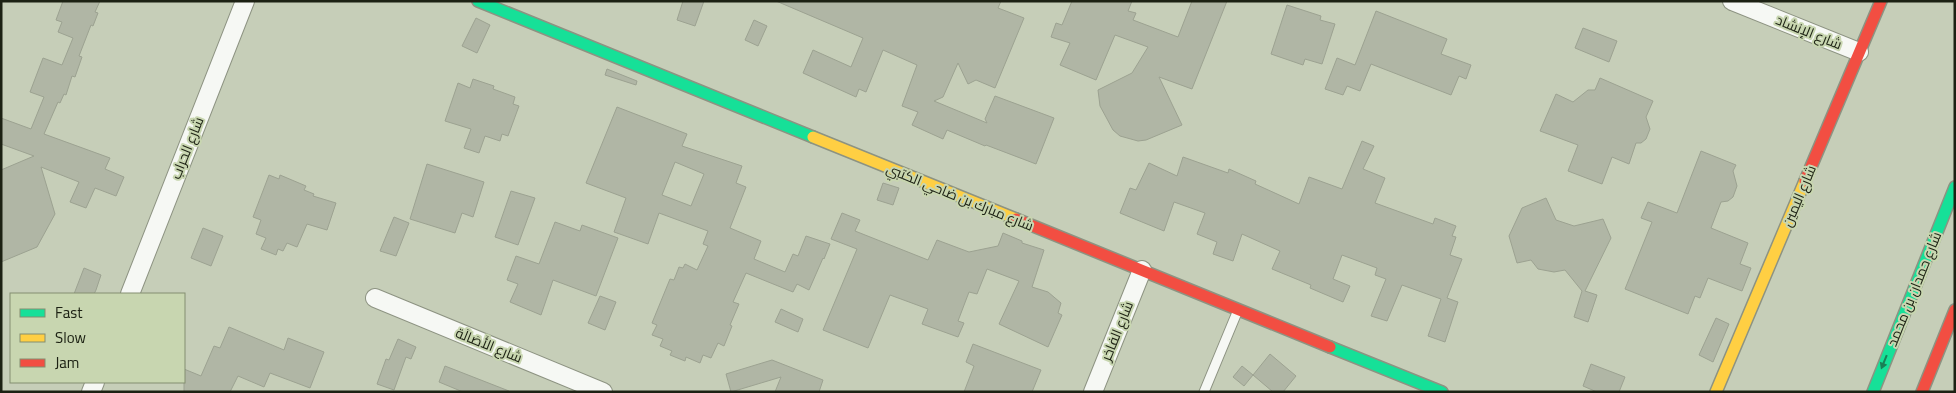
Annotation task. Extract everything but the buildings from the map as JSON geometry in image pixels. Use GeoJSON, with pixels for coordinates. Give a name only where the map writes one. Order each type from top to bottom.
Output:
{"type":"FeatureCollection","features":[{"type":"Feature","properties":{"kind":"street","name":"شارع الحراب"},"geometry":{"type":"LineString","coordinates":[[130,293],[245,1]]}},
{"type":"Feature","properties":{"kind":"street","name":"شارع مبارك بن ضاحي الكتبي"},"geometry":{"type":"LineString","coordinates":[[478,1],[1442,392]]}},
{"type":"Feature","properties":{"kind":"street","name":"شارع الإنشاد"},"geometry":{"type":"LineString","coordinates":[[1732,1],[1859,52]]}},
{"type":"Feature","properties":{"kind":"street","name":"شارع اليمين"},"geometry":{"type":"LineString","coordinates":[[1716,392],[1881,1]]}},
{"type":"Feature","properties":{"kind":"street","name":"شارع حمدان بن محمد"},"geometry":{"type":"LineString","coordinates":[[1872,392],[1955,187]]}},
{"type":"Feature","properties":{"kind":"street","name":"شارع الفاخر"},"geometry":{"type":"LineString","coordinates":[[1093,392],[1142,270]]}},
{"type":"Feature","properties":{"kind":"street","name":"شارع الأَصَالَة"},"geometry":{"type":"LineString","coordinates":[[375,298],[603,392]]}},
{"type":"Feature","properties":{"kind":"street"},"geometry":{"type":"LineString","coordinates":[[1922,392],[1955,310]]}},
{"type":"Feature","properties":{"kind":"lane"},"geometry":{"type":"LineString","coordinates":[[1204,392],[1238,310]]}},
{"type":"Feature","properties":{"kind":"traffic: fast"},"geometry":{"type":"LineString","coordinates":[[478,1],[813,137]]}},
{"type":"Feature","properties":{"kind":"traffic: fast"},"geometry":{"type":"LineString","coordinates":[[1873,392],[1955,187]]}},
{"type":"Feature","properties":{"kind":"traffic: fast"},"geometry":{"type":"LineString","coordinates":[[1330,347],[1442,392]]}},
{"type":"Feature","properties":{"kind":"traffic: slow"},"geometry":{"type":"LineString","coordinates":[[813,137],[1016,219]]}},
{"type":"Feature","properties":{"kind":"traffic: slow"},"geometry":{"type":"LineString","coordinates":[[1716,392],[1805,181]]}},
{"type":"Feature","properties":{"kind":"traffic: jam"},"geometry":{"type":"LineString","coordinates":[[1805,181],[1881,1]]}},
{"type":"Feature","properties":{"kind":"traffic: jam"},"geometry":{"type":"LineString","coordinates":[[1016,219],[1330,347]]}},
{"type":"Feature","properties":{"kind":"traffic: jam"},"geometry":{"type":"LineString","coordinates":[[1922,392],[1955,310]]}}]}
